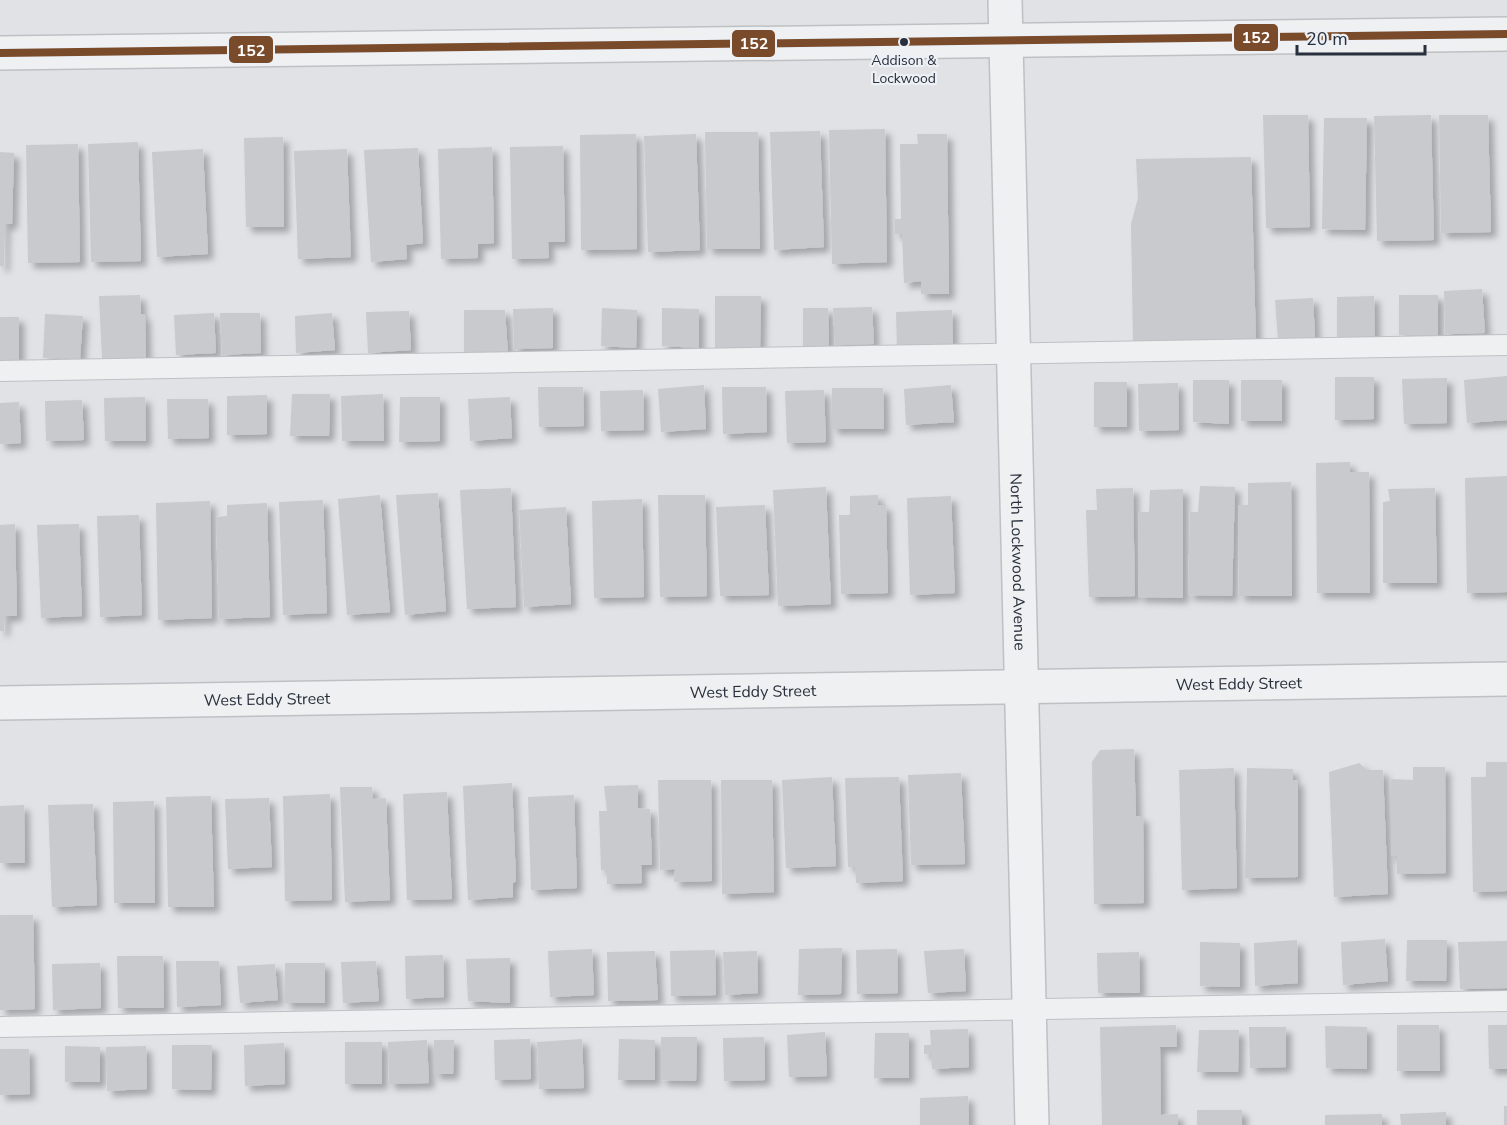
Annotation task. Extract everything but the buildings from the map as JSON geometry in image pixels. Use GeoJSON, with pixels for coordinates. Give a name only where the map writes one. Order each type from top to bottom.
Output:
{"type":"FeatureCollection","features":[{"type":"Feature","properties":{"kind":"street","name":"North Lockwood Avenue"},"geometry":{"type":"LineString","coordinates":[[1005,0],[1032,1125]]}},
{"type":"Feature","properties":{"kind":"street"},"geometry":{"type":"LineString","coordinates":[[0,52],[1507,34]]}},
{"type":"Feature","properties":{"kind":"street","name":"West Eddy Street"},"geometry":{"type":"LineString","coordinates":[[0,704],[1507,679]]}},
{"type":"Feature","properties":{"kind":"lane"},"geometry":{"type":"LineString","coordinates":[[0,371],[1507,345]]}},
{"type":"Feature","properties":{"kind":"lane"},"geometry":{"type":"LineString","coordinates":[[0,1027],[1507,1001]]}},
{"type":"Feature","properties":{"kind":"transit line","name":"152"},"geometry":{"type":"LineString","coordinates":[[0,53],[1507,34]]}},
{"type":"Feature","properties":{"kind":"place","name":"Addison & Lockwood"},"geometry":{"type":"Point","coordinates":[904,42]}}]}
